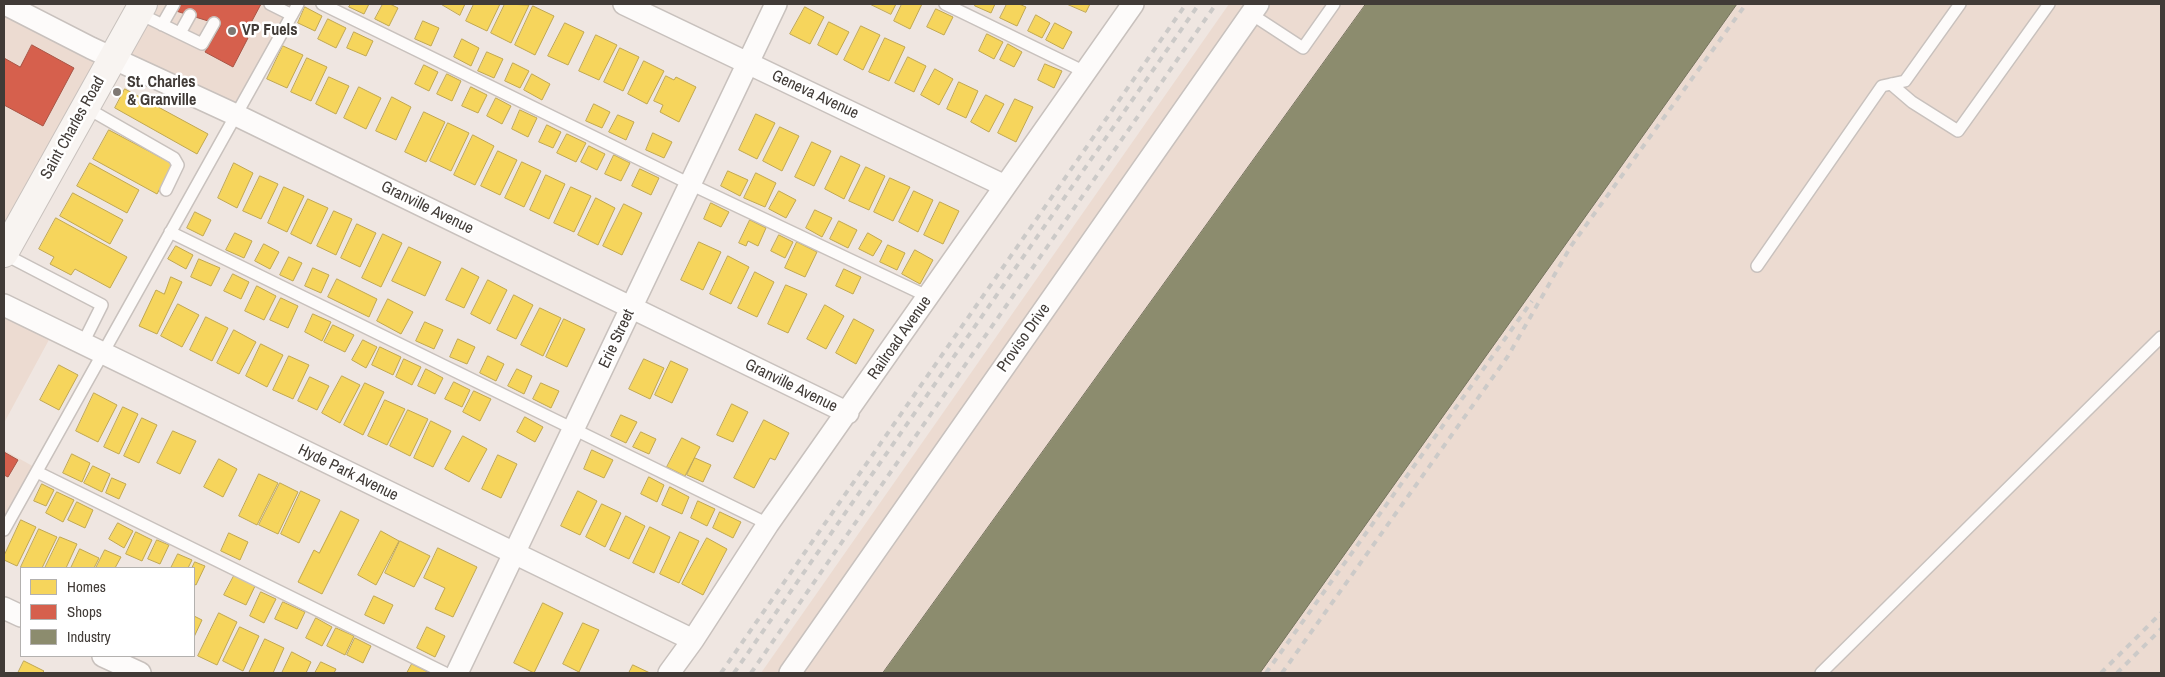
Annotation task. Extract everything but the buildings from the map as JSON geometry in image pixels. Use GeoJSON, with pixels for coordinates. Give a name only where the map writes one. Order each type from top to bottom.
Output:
{"type":"FeatureCollection","features":[{"type":"Feature","properties":{"kind":"main road","name":"Saint Charles Road"},"geometry":{"type":"LineString","coordinates":[[4,254],[140,8]]}},
{"type":"Feature","properties":{"kind":"street","name":"Granville Avenue"},"geometry":{"type":"LineString","coordinates":[[5,4],[848,413]]}},
{"type":"Feature","properties":{"kind":"street","name":"Geneva Avenue"},"geometry":{"type":"LineString","coordinates":[[624,4],[1005,186]]}},
{"type":"Feature","properties":{"kind":"street","name":"Erie Street"},"geometry":{"type":"LineString","coordinates":[[458,673],[776,4]]}},
{"type":"Feature","properties":{"kind":"street","name":"Railroad Avenue"},"geometry":{"type":"LineString","coordinates":[[669,673],[693,640],[768,524],[848,413],[1133,4]]}},
{"type":"Feature","properties":{"kind":"street","name":"Proviso Drive"},"geometry":{"type":"LineString","coordinates":[[790,673],[1255,9]]}},
{"type":"Feature","properties":{"kind":"street","name":"Hyde Park Avenue"},"geometry":{"type":"LineString","coordinates":[[4,305],[693,640]]}},
{"type":"Feature","properties":{"kind":"street"},"geometry":{"type":"LineString","coordinates":[[4,608],[20,616]]}},
{"type":"Feature","properties":{"kind":"street"},"geometry":{"type":"LineString","coordinates":[[105,657],[140,673]]}},
{"type":"Feature","properties":{"kind":"lane"},"geometry":{"type":"LineString","coordinates":[[162,25],[174,4]]}},
{"type":"Feature","properties":{"kind":"lane"},"geometry":{"type":"LineString","coordinates":[[270,4],[292,15]]}},
{"type":"Feature","properties":{"kind":"lane"},"geometry":{"type":"LineString","coordinates":[[4,530],[298,4]]}},
{"type":"Feature","properties":{"kind":"lane"},"geometry":{"type":"LineString","coordinates":[[322,4],[690,184],[929,297]]}},
{"type":"Feature","properties":{"kind":"lane"},"geometry":{"type":"LineString","coordinates":[[944,4],[1085,72]]}},
{"type":"Feature","properties":{"kind":"lane"},"geometry":{"type":"LineString","coordinates":[[1255,9],[1303,48],[1334,4]]}},
{"type":"Feature","properties":{"kind":"lane"},"geometry":{"type":"LineString","coordinates":[[1757,266],[1882,86],[1905,81],[1960,4]]}},
{"type":"Feature","properties":{"kind":"lane"},"geometry":{"type":"LineString","coordinates":[[1891,84],[1912,102],[1958,131],[2049,4]]}},
{"type":"Feature","properties":{"kind":"lane"},"geometry":{"type":"LineString","coordinates":[[140,8],[162,25],[202,44],[214,23]]}},
{"type":"Feature","properties":{"kind":"lane"},"geometry":{"type":"LineString","coordinates":[[180,33],[190,15]]}},
{"type":"Feature","properties":{"kind":"lane"},"geometry":{"type":"LineString","coordinates":[[85,107],[174,158],[178,165],[166,190]]}},
{"type":"Feature","properties":{"kind":"lane"},"geometry":{"type":"LineString","coordinates":[[170,232],[768,524]]}},
{"type":"Feature","properties":{"kind":"lane"},"geometry":{"type":"LineString","coordinates":[[4,254],[102,304],[83,343]]}},
{"type":"Feature","properties":{"kind":"lane"},"geometry":{"type":"LineString","coordinates":[[1821,673],[2161,337]]}},
{"type":"Feature","properties":{"kind":"lane"},"geometry":{"type":"LineString","coordinates":[[37,472],[445,673]]}},
{"type":"Feature","properties":{"kind":"shaded area"},"geometry":{"type":"Polygon","coordinates":[[[145,4],[294,4],[233,114],[114,60],[145,4]]]}},
{"type":"Feature","properties":{"kind":"shaded area"},"geometry":{"type":"Polygon","coordinates":[[[1229,4],[2161,4],[2161,673],[761,673],[1229,4]]]}},
{"type":"Feature","properties":{"kind":"shaded area"},"geometry":{"type":"Polygon","coordinates":[[[4,6],[109,57],[4,246],[4,6]]]}},
{"type":"Feature","properties":{"kind":"shaded area"},"geometry":{"type":"Polygon","coordinates":[[[4,314],[51,336],[4,423],[4,314]]]}},
{"type":"Feature","properties":{"kind":"shaded area"},"geometry":{"type":"Polygon","coordinates":[[[4,450],[36,468],[4,525],[4,450]]]}},
{"type":"Feature","properties":{"kind":"railway"},"geometry":{"type":"LineString","coordinates":[[721,673],[1186,4]]}},
{"type":"Feature","properties":{"kind":"railway"},"geometry":{"type":"LineString","coordinates":[[734,673],[1199,4]]}},
{"type":"Feature","properties":{"kind":"railway"},"geometry":{"type":"LineString","coordinates":[[751,673],[1216,4]]}},
{"type":"Feature","properties":{"kind":"railway"},"geometry":{"type":"LineString","coordinates":[[1282,673],[1508,356],[1571,246],[1746,4]]}},
{"type":"Feature","properties":{"kind":"railway"},"geometry":{"type":"LineString","coordinates":[[1266,673],[1532,301]]}},
{"type":"Feature","properties":{"kind":"railway"},"geometry":{"type":"LineString","coordinates":[[2101,673],[2161,613]]}},
{"type":"Feature","properties":{"kind":"railway"},"geometry":{"type":"LineString","coordinates":[[2117,673],[2161,629]]}},
{"type":"Feature","properties":{"kind":"place","name":"VP Fuels"},"geometry":{"type":"Point","coordinates":[232,31]}},
{"type":"Feature","properties":{"kind":"place","name":"St. Charles & Granville"},"geometry":{"type":"Point","coordinates":[117,92]}}]}
